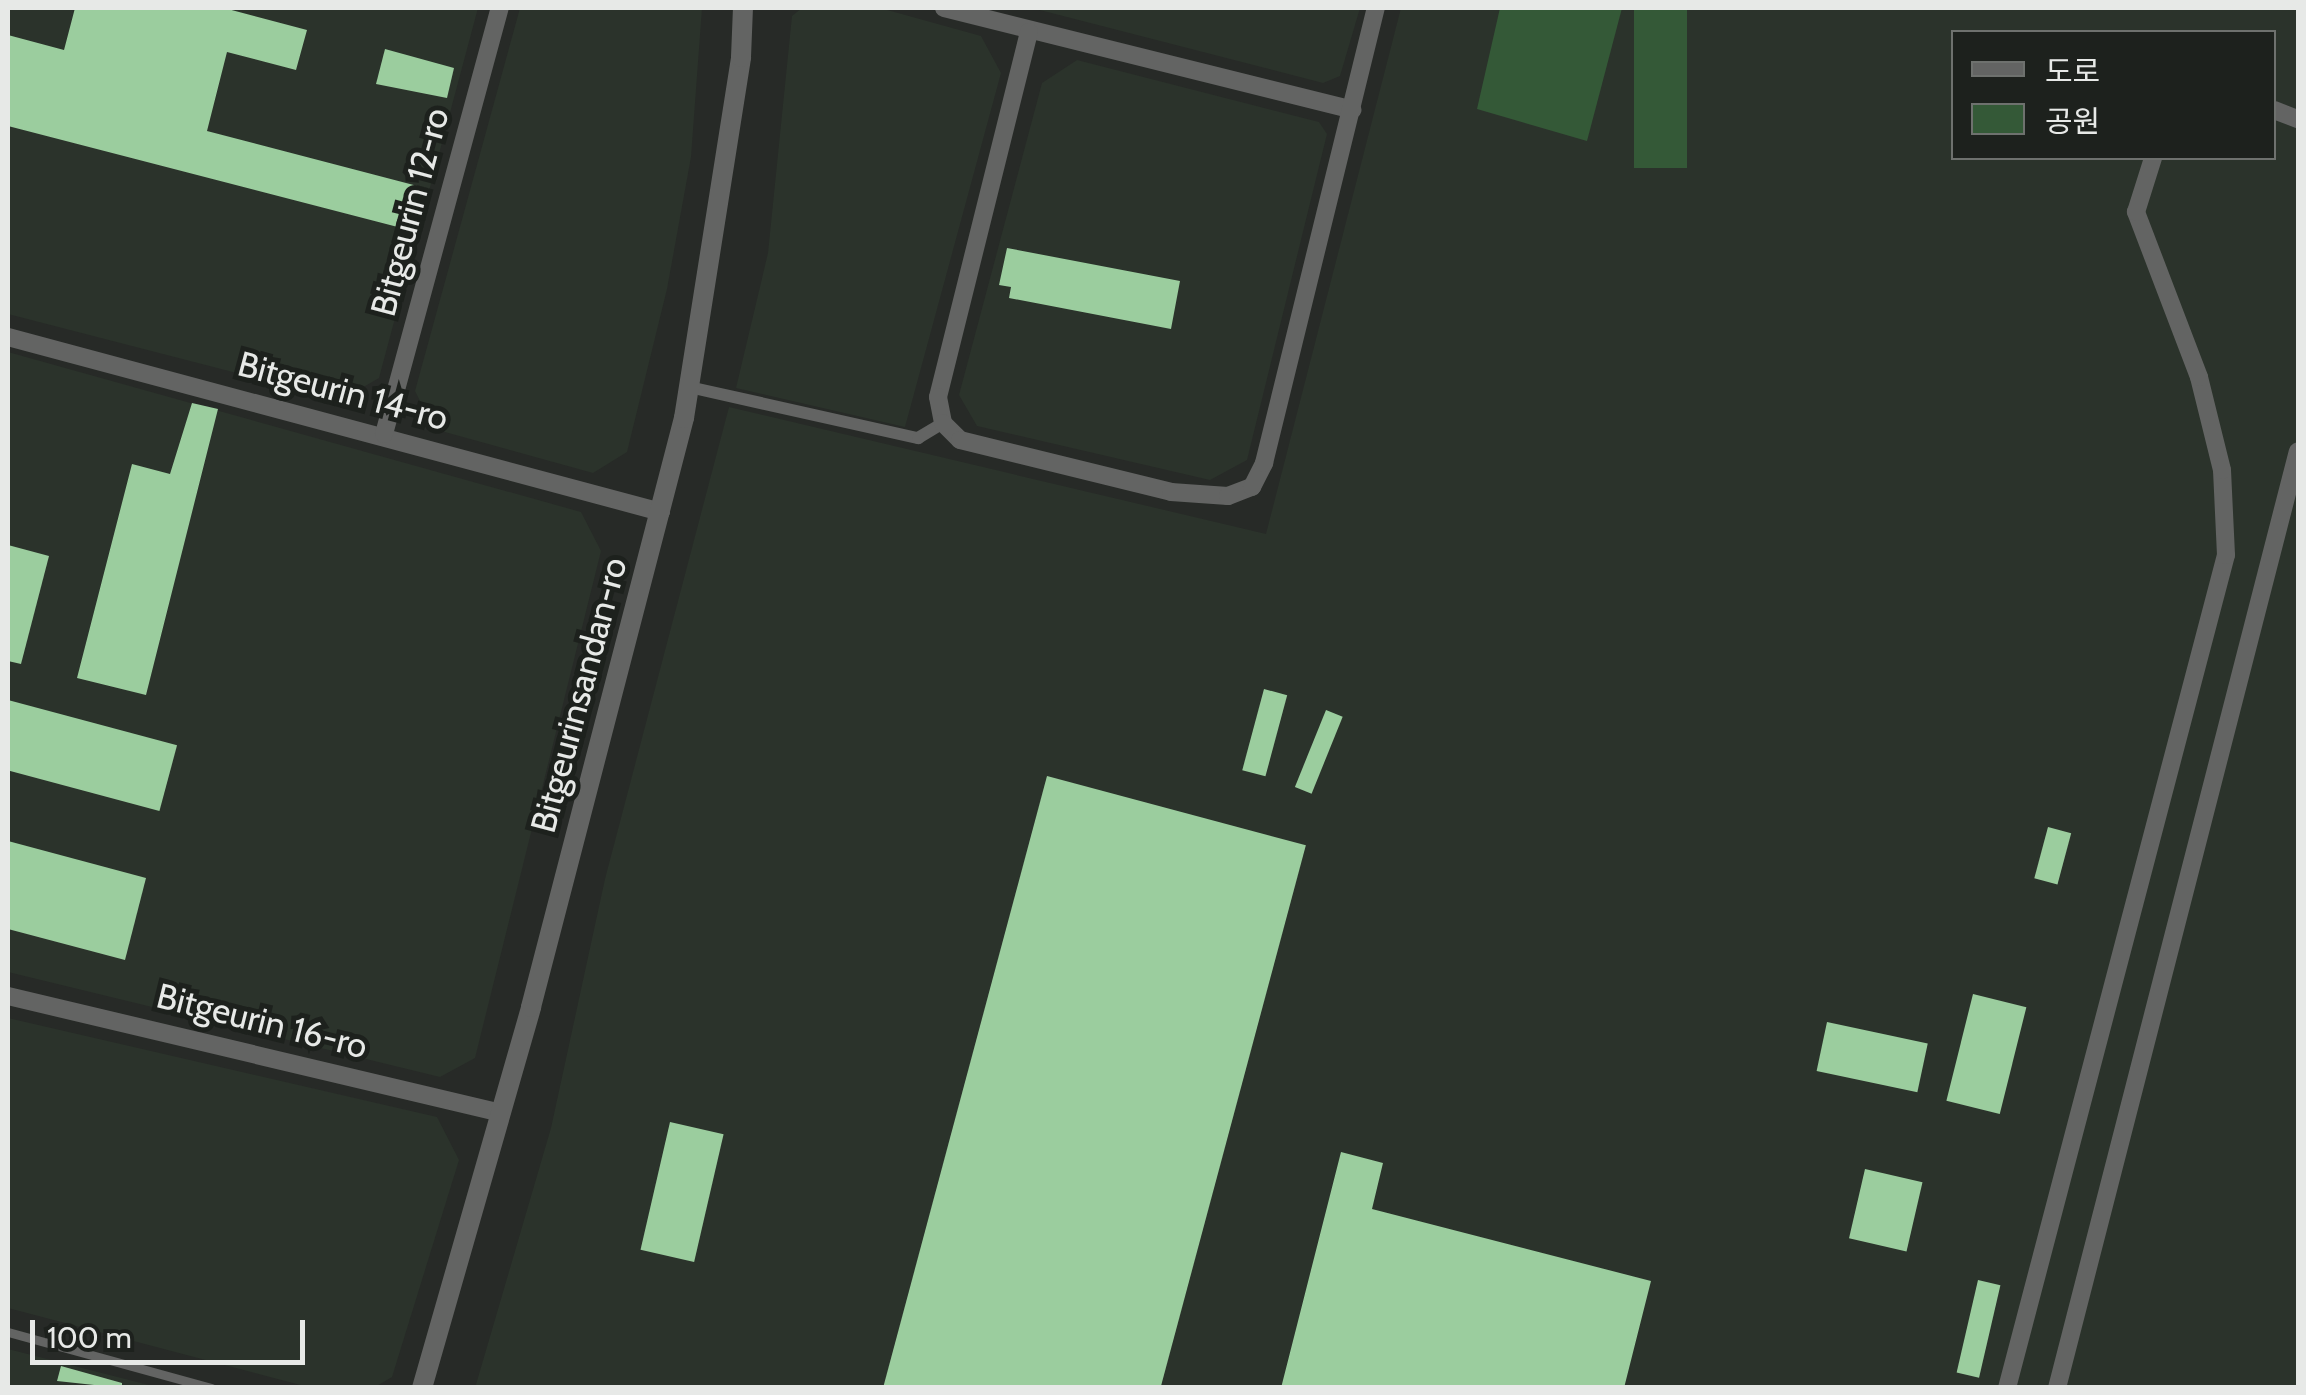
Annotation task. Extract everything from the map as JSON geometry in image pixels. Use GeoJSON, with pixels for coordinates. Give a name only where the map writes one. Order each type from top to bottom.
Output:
{"type":"FeatureCollection","features":[{"type":"Feature","properties":{"kind":"street","name":"Bitgeurin 12-ro"},"geometry":{"type":"LineString","coordinates":[[384,434],[500,8]]}},
{"type":"Feature","properties":{"kind":"street","name":"Bitgeurinsandan-ro"},"geometry":{"type":"LineString","coordinates":[[422,1388],[501,1113],[661,512],[689,387],[742,57],[743,8]]}},
{"type":"Feature","properties":{"kind":"street"},"geometry":{"type":"LineString","coordinates":[[944,8],[1352,110]]}},
{"type":"Feature","properties":{"kind":"street"},"geometry":{"type":"LineString","coordinates":[[1029,32],[938,397],[943,422],[960,440],[1171,492],[1228,496],[1252,486],[1264,462],[1376,8]]}},
{"type":"Feature","properties":{"kind":"street"},"geometry":{"type":"LineString","coordinates":[[2007,1388],[2226,555],[2222,470],[2199,377],[2136,212],[2152,160]]}},
{"type":"Feature","properties":{"kind":"street","name":"Bitgeurin 14-ro"},"geometry":{"type":"LineString","coordinates":[[8,337],[384,434],[661,512]]}},
{"type":"Feature","properties":{"kind":"street"},"geometry":{"type":"LineString","coordinates":[[689,387],[918,438],[943,422]]}},
{"type":"Feature","properties":{"kind":"street"},"geometry":{"type":"LineString","coordinates":[[2057,1388],[2298,451]]}},
{"type":"Feature","properties":{"kind":"street","name":"Bitgeurin 16-ro"},"geometry":{"type":"LineString","coordinates":[[8,996],[501,1113]]}},
{"type":"Feature","properties":{"kind":"lane"},"geometry":{"type":"LineString","coordinates":[[8,1332],[212,1388]]}},
{"type":"Feature","properties":{"kind":"shaded area"},"geometry":{"type":"Polygon","coordinates":[[[8,8],[478,8],[379,378],[341,400],[8,314],[8,8]]]}},
{"type":"Feature","properties":{"kind":"shaded area"},"geometry":{"type":"Polygon","coordinates":[[[520,8],[702,8],[691,157],[667,289],[627,452],[593,473],[434,429],[415,391],[520,8]]]}},
{"type":"Feature","properties":{"kind":"shaded area"},"geometry":{"type":"Polygon","coordinates":[[[802,8],[880,8],[981,36],[1001,73],[905,427],[736,388],[768,253],[792,16],[802,8]]]}},
{"type":"Feature","properties":{"kind":"shaded area"},"geometry":{"type":"Polygon","coordinates":[[[1032,8],[1360,8],[1340,76],[1323,83],[1032,8]]]}},
{"type":"Feature","properties":{"kind":"shaded area"},"geometry":{"type":"Polygon","coordinates":[[[1401,8],[2298,8],[2298,1387],[475,1388],[551,1128],[605,879],[729,407],[1266,534],[1401,8]]]}},
{"type":"Feature","properties":{"kind":"shaded area"},"geometry":{"type":"Polygon","coordinates":[[[1077,60],[1319,122],[1327,134],[1247,460],[1210,480],[977,426],[959,395],[1042,83],[1077,60]]]}},
{"type":"Feature","properties":{"kind":"shaded area"},"geometry":{"type":"Polygon","coordinates":[[[8,352],[581,512],[601,551],[475,1058],[440,1077],[8,972],[8,352]]]}},
{"type":"Feature","properties":{"kind":"shaded area"},"geometry":{"type":"Polygon","coordinates":[[[8,1018],[437,1117],[459,1160],[392,1377],[375,1387],[308,1387],[8,1308],[8,1018]]]}},
{"type":"Feature","properties":{"kind":"shaded area"},"geometry":{"type":"Polygon","coordinates":[[[8,1349],[137,1382],[157,1387],[8,1387],[8,1349]]]}},
{"type":"Feature","properties":{"kind":"green space"},"geometry":{"type":"Polygon","coordinates":[[[1500,8],[1622,8],[1587,141],[1477,109],[1500,8]]]}},
{"type":"Feature","properties":{"kind":"green space"},"geometry":{"type":"Polygon","coordinates":[[[1634,8],[1687,8],[1687,168],[1634,168],[1634,8]]]}},
{"type":"Feature","properties":{"kind":"building"},"geometry":{"type":"Polygon","coordinates":[[[75,8],[224,8],[307,30],[296,70],[227,52],[207,131],[429,189],[417,232],[8,126],[8,35],[64,50],[75,8]]]}},
{"type":"Feature","properties":{"kind":"building"},"geometry":{"type":"Polygon","coordinates":[[[385,49],[454,68],[447,98],[376,84],[385,49]]]}},
{"type":"Feature","properties":{"kind":"building"},"geometry":{"type":"Polygon","coordinates":[[[1007,248],[1180,281],[1171,329],[1009,298],[1011,287],[999,285],[1007,248]]]}},
{"type":"Feature","properties":{"kind":"building"},"geometry":{"type":"Polygon","coordinates":[[[192,403],[218,409],[146,695],[77,678],[132,464],[170,474],[192,403]]]}},
{"type":"Feature","properties":{"kind":"building"},"geometry":{"type":"Polygon","coordinates":[[[8,545],[49,556],[21,664],[8,661],[8,545]]]}},
{"type":"Feature","properties":{"kind":"building"},"geometry":{"type":"Polygon","coordinates":[[[1264,689],[1287,695],[1265,776],[1242,770],[1264,689]]]}},
{"type":"Feature","properties":{"kind":"building"},"geometry":{"type":"Polygon","coordinates":[[[8,700],[177,745],[159,811],[8,770],[8,700]]]}},
{"type":"Feature","properties":{"kind":"building"},"geometry":{"type":"Polygon","coordinates":[[[1326,710],[1343,717],[1312,794],[1295,787],[1326,710]]]}},
{"type":"Feature","properties":{"kind":"building"},"geometry":{"type":"Polygon","coordinates":[[[1047,776],[1306,845],[1160,1388],[884,1385],[1047,776]]]}},
{"type":"Feature","properties":{"kind":"building"},"geometry":{"type":"Polygon","coordinates":[[[2048,827],[2071,833],[2057,884],[2034,878],[2048,827]]]}},
{"type":"Feature","properties":{"kind":"building"},"geometry":{"type":"Polygon","coordinates":[[[8,841],[146,878],[125,960],[8,929],[8,841]]]}},
{"type":"Feature","properties":{"kind":"building"},"geometry":{"type":"Polygon","coordinates":[[[1973,994],[2026,1007],[2000,1114],[1946,1101],[1973,994]]]}},
{"type":"Feature","properties":{"kind":"building"},"geometry":{"type":"Polygon","coordinates":[[[1827,1022],[1928,1043],[1917,1092],[1817,1071],[1827,1022]]]}},
{"type":"Feature","properties":{"kind":"building"},"geometry":{"type":"Polygon","coordinates":[[[670,1122],[724,1134],[694,1262],[641,1250],[670,1122]]]}},
{"type":"Feature","properties":{"kind":"building"},"geometry":{"type":"Polygon","coordinates":[[[1341,1152],[1383,1163],[1372,1209],[1651,1281],[1624,1388],[1281,1388],[1341,1152]]]}},
{"type":"Feature","properties":{"kind":"building"},"geometry":{"type":"Polygon","coordinates":[[[1865,1169],[1922,1182],[1907,1251],[1849,1238],[1865,1169]]]}},
{"type":"Feature","properties":{"kind":"building"},"geometry":{"type":"Polygon","coordinates":[[[1978,1280],[2000,1285],[1979,1378],[1957,1373],[1978,1280]]]}},
{"type":"Feature","properties":{"kind":"building"},"geometry":{"type":"Polygon","coordinates":[[[61,1366],[122,1383],[122,1388],[57,1381],[61,1366]]]}}]}
